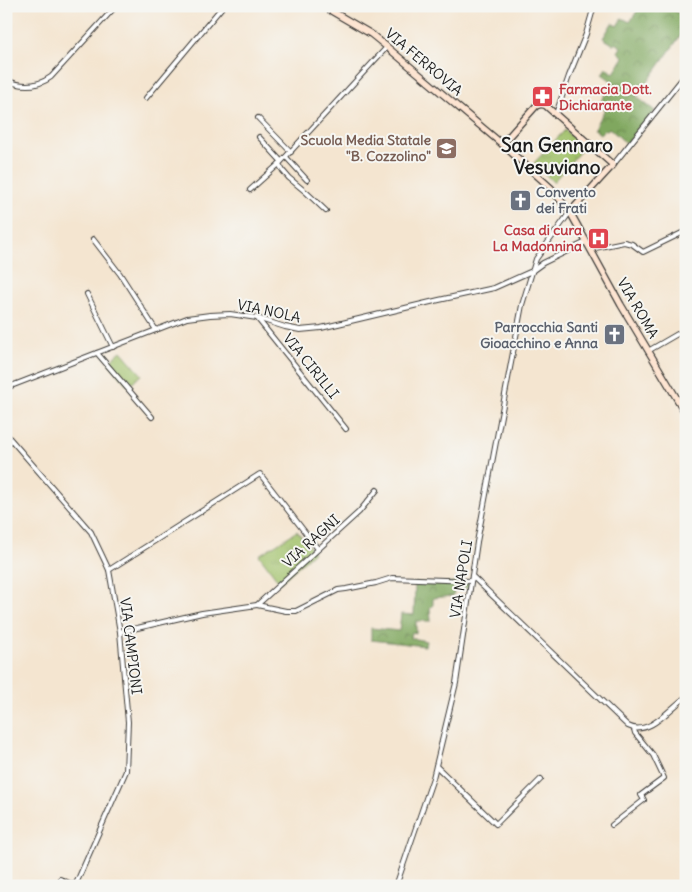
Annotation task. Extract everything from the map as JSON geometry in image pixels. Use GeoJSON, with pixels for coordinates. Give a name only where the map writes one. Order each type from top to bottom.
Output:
{"type":"FeatureCollection","features":[{"type":"Feature","properties":{"kind":"main road","name":"VIA FERROVIA"},"geometry":{"type":"LineString","coordinates":[[323,6],[332,8],[387,46],[551,188],[570,212]]}},
{"type":"Feature","properties":{"kind":"main road"},"geometry":{"type":"LineString","coordinates":[[502,144],[536,106],[541,104],[556,114],[613,165],[570,212]]}},
{"type":"Feature","properties":{"kind":"main road","name":"VIA ROMA"},"geometry":{"type":"LineString","coordinates":[[570,212],[648,351],[686,414]]}},
{"type":"Feature","properties":{"kind":"street"},"geometry":{"type":"LineString","coordinates":[[6,80],[18,85],[42,83],[50,77],[116,6]]}},
{"type":"Feature","properties":{"kind":"street"},"geometry":{"type":"LineString","coordinates":[[146,98],[223,6]]}},
{"type":"Feature","properties":{"kind":"street"},"geometry":{"type":"LineString","coordinates":[[556,114],[586,34],[594,6]]}},
{"type":"Feature","properties":{"kind":"street"},"geometry":{"type":"LineString","coordinates":[[250,190],[291,152],[387,46]]}},
{"type":"Feature","properties":{"kind":"street"},"geometry":{"type":"LineString","coordinates":[[613,165],[686,74]]}},
{"type":"Feature","properties":{"kind":"street"},"geometry":{"type":"LineString","coordinates":[[258,118],[291,152]]}},
{"type":"Feature","properties":{"kind":"street"},"geometry":{"type":"LineString","coordinates":[[259,137],[280,163],[283,172],[326,211]]}},
{"type":"Feature","properties":{"kind":"street"},"geometry":{"type":"LineString","coordinates":[[286,157],[306,180]]}},
{"type":"Feature","properties":{"kind":"street","name":"VIA NAPOLI"},"geometry":{"type":"LineString","coordinates":[[396,886],[430,787],[456,683],[477,542],[522,305],[536,259],[570,212]]}},
{"type":"Feature","properties":{"kind":"street"},"geometry":{"type":"LineString","coordinates":[[590,249],[624,242],[632,244],[643,252],[686,231]]}},
{"type":"Feature","properties":{"kind":"street"},"geometry":{"type":"LineString","coordinates":[[93,238],[120,274],[156,330]]}},
{"type":"Feature","properties":{"kind":"street","name":"VIA NOLA"},"geometry":{"type":"LineString","coordinates":[[6,388],[187,318],[210,314],[230,314],[258,318],[294,329],[313,330],[494,288],[532,271],[543,263],[586,242]]}},
{"type":"Feature","properties":{"kind":"street"},"geometry":{"type":"LineString","coordinates":[[87,294],[112,347]]}},
{"type":"Feature","properties":{"kind":"street","name":"VIA CIRILLI"},"geometry":{"type":"LineString","coordinates":[[258,318],[346,429]]}},
{"type":"Feature","properties":{"kind":"street"},"geometry":{"type":"LineString","coordinates":[[648,351],[686,329]]}},
{"type":"Feature","properties":{"kind":"street"},"geometry":{"type":"LineString","coordinates":[[97,353],[152,417]]}},
{"type":"Feature","properties":{"kind":"street","name":"VIA CAMPIONI"},"geometry":{"type":"LineString","coordinates":[[6,434],[91,532],[109,570],[120,632],[128,722],[126,771],[75,886]]}},
{"type":"Feature","properties":{"kind":"street"},"geometry":{"type":"LineString","coordinates":[[109,570],[260,474],[318,549]]}},
{"type":"Feature","properties":{"kind":"street","name":"VIA RAGNI"},"geometry":{"type":"LineString","coordinates":[[257,605],[359,512],[377,490]]}},
{"type":"Feature","properties":{"kind":"street"},"geometry":{"type":"LineString","coordinates":[[120,632],[202,613],[257,605],[286,611],[296,611],[338,590],[369,585],[392,578],[472,578],[628,726],[634,729],[644,728],[658,721],[686,697]]}},
{"type":"Feature","properties":{"kind":"street"},"geometry":{"type":"LineString","coordinates":[[612,825],[644,800],[641,795],[664,778],[653,755],[634,729]]}},
{"type":"Feature","properties":{"kind":"street"},"geometry":{"type":"LineString","coordinates":[[436,766],[496,824],[542,779]]}},
{"type":"Feature","properties":{"kind":"street"},"geometry":{"type":"LineString","coordinates":[[57,886],[60,879],[75,886]]}},
{"type":"Feature","properties":{"kind":"green space"},"geometry":{"type":"Polygon","coordinates":[[[636,6],[668,6],[678,13],[686,6],[686,28],[637,97],[655,111],[627,144],[609,128],[600,134],[594,129],[605,109],[599,104],[613,82],[602,74],[606,68],[614,73],[624,57],[618,52],[621,47],[603,38],[612,23],[617,26],[622,18],[630,22],[639,8],[636,6]]]}},
{"type":"Feature","properties":{"kind":"green space"},"geometry":{"type":"Polygon","coordinates":[[[565,130],[584,147],[553,182],[534,163],[565,130]]]}},
{"type":"Feature","properties":{"kind":"green space"},"geometry":{"type":"Polygon","coordinates":[[[121,351],[142,375],[128,386],[108,362],[121,351]]]}},
{"type":"Feature","properties":{"kind":"green space"},"geometry":{"type":"Polygon","coordinates":[[[297,531],[314,552],[280,583],[259,555],[297,531]]]}},
{"type":"Feature","properties":{"kind":"green space"},"geometry":{"type":"Polygon","coordinates":[[[470,582],[469,588],[455,588],[453,596],[433,598],[433,606],[430,607],[431,621],[416,621],[416,633],[412,632],[411,638],[426,641],[425,646],[371,640],[371,628],[399,631],[401,614],[414,615],[415,583],[470,582]]]}},
{"type":"Feature","properties":{"kind":"place","name":"Farmacia Dott. Dichiarante"},"geometry":{"type":"Point","coordinates":[543,97]}},
{"type":"Feature","properties":{"kind":"place","name":"Scuola Media Statale \"B. Cozzolino\""},"geometry":{"type":"Point","coordinates":[447,148]}},
{"type":"Feature","properties":{"kind":"place","name":"Convento dei Frati"},"geometry":{"type":"Point","coordinates":[520,200]}},
{"type":"Feature","properties":{"kind":"place","name":"Casa di cura La Madonnina"},"geometry":{"type":"Point","coordinates":[598,238]}},
{"type":"Feature","properties":{"kind":"place","name":"Parrocchia Santi Gioacchino e Anna"},"geometry":{"type":"Point","coordinates":[614,335]}},
{"type":"Feature","properties":{"kind":"district","name":"San Gennaro Vesuviano"},"geometry":{"type":"Point","coordinates":[557,156]}}]}
